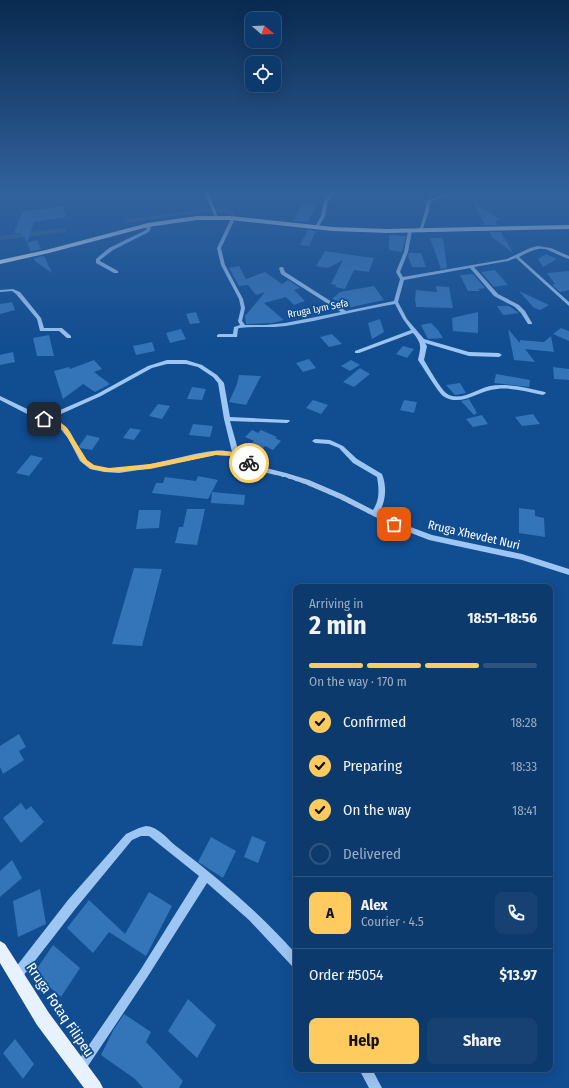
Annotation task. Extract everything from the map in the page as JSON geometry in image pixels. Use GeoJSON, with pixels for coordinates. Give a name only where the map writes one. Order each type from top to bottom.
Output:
{"type":"FeatureCollection","features":[{"type":"Feature","properties":{"kind":"main road"},"geometry":{"type":"LineString","coordinates":[[0,262],[75,245]]}},
{"type":"Feature","properties":{"kind":"main road","name":"Rruga Fotaq Filipeu"},"geometry":{"type":"LineString","coordinates":[[0,950],[43,1019],[94,1088]]}},
{"type":"Feature","properties":{"kind":"street"},"geometry":{"type":"LineString","coordinates":[[116,272],[98,262],[98,260],[111,249],[120,245]]}},
{"type":"Feature","properties":{"kind":"street"},"geometry":{"type":"LineString","coordinates":[[219,336],[235,336],[236,328],[243,326],[240,321],[243,308],[241,299],[223,265],[219,248],[221,245]]}},
{"type":"Feature","properties":{"kind":"street"},"geometry":{"type":"LineString","coordinates":[[407,245],[398,272],[402,279],[396,302],[413,331],[422,340],[424,346],[421,360],[444,394],[450,398],[466,398],[494,387],[521,389],[543,393]]}},
{"type":"Feature","properties":{"kind":"street"},"geometry":{"type":"LineString","coordinates":[[402,279],[517,257],[539,246],[569,258]]}},
{"type":"Feature","properties":{"kind":"street"},"geometry":{"type":"LineString","coordinates":[[517,257],[569,305]]}},
{"type":"Feature","properties":{"kind":"street"},"geometry":{"type":"LineString","coordinates":[[471,267],[496,295],[510,301],[523,312],[530,323]]}},
{"type":"Feature","properties":{"kind":"street"},"geometry":{"type":"LineString","coordinates":[[281,268],[283,273],[346,313]]}},
{"type":"Feature","properties":{"kind":"street"},"geometry":{"type":"LineString","coordinates":[[0,291],[13,290],[18,293],[39,319],[42,330],[60,329],[69,337]]}},
{"type":"Feature","properties":{"kind":"street","name":"Rruga Lym Sefa"},"geometry":{"type":"LineString","coordinates":[[243,326],[253,328],[284,325],[396,302]]}},
{"type":"Feature","properties":{"kind":"street"},"geometry":{"type":"LineString","coordinates":[[358,352],[413,331]]}},
{"type":"Feature","properties":{"kind":"street"},"geometry":{"type":"LineString","coordinates":[[422,340],[469,354],[499,355]]}},
{"type":"Feature","properties":{"kind":"street"},"geometry":{"type":"LineString","coordinates":[[0,398],[44,419],[59,424],[65,429],[85,462],[92,467],[103,469],[124,469],[150,466],[216,453],[236,454],[227,418],[221,383],[215,376],[200,366],[186,362],[167,362],[150,367],[99,395],[44,419]]}},
{"type":"Feature","properties":{"kind":"street"},"geometry":{"type":"LineString","coordinates":[[227,418],[286,421]]}},
{"type":"Feature","properties":{"kind":"street"},"geometry":{"type":"LineString","coordinates":[[315,441],[330,442],[341,447],[355,461],[380,476],[383,487],[379,508],[374,514]]}},
{"type":"Feature","properties":{"kind":"street","name":"Rruga Xhevdet Nuri"},"geometry":{"type":"LineString","coordinates":[[236,454],[244,461],[260,469],[307,482],[342,497],[374,514],[432,538],[522,557],[569,572]]}},
{"type":"Feature","properties":{"kind":"street"},"geometry":{"type":"LineString","coordinates":[[16,976],[72,904],[129,837],[140,831],[150,832],[206,875],[260,924],[293,959]]}},
{"type":"Feature","properties":{"kind":"street"},"geometry":{"type":"LineString","coordinates":[[79,1069],[144,974],[206,875]]}},
{"type":"Feature","properties":{"kind":"street"},"geometry":{"type":"LineString","coordinates":[[367,1072],[376,1088]]}},
{"type":"Feature","properties":{"kind":"building"},"geometry":{"type":"Polygon","coordinates":[[[28,245],[39,245],[41,249],[31,252],[28,245]]]}},
{"type":"Feature","properties":{"kind":"building"},"geometry":{"type":"Polygon","coordinates":[[[389,245],[404,245],[402,252],[389,250],[389,245]]]}},
{"type":"Feature","properties":{"kind":"building"},"geometry":{"type":"Polygon","coordinates":[[[432,245],[444,245],[447,268],[441,269],[432,245]]]}},
{"type":"Feature","properties":{"kind":"building"},"geometry":{"type":"Polygon","coordinates":[[[502,245],[508,245],[513,253],[502,245]]]}},
{"type":"Feature","properties":{"kind":"building"},"geometry":{"type":"Polygon","coordinates":[[[325,251],[374,258],[369,272],[354,270],[345,289],[335,287],[336,285],[331,284],[343,260],[328,268],[316,266],[325,251]]]}},
{"type":"Feature","properties":{"kind":"building"},"geometry":{"type":"Polygon","coordinates":[[[409,253],[421,253],[426,267],[412,267],[408,256],[409,253]]]}},
{"type":"Feature","properties":{"kind":"building"},"geometry":{"type":"Polygon","coordinates":[[[546,254],[557,259],[543,267],[538,259],[546,254]]]}},
{"type":"Feature","properties":{"kind":"building"},"geometry":{"type":"Polygon","coordinates":[[[44,256],[52,273],[35,261],[34,258],[44,256]]]}},
{"type":"Feature","properties":{"kind":"building"},"geometry":{"type":"Polygon","coordinates":[[[239,266],[246,279],[265,272],[282,284],[288,280],[300,288],[294,290],[305,301],[294,305],[286,297],[264,303],[284,320],[273,323],[246,324],[245,316],[265,292],[256,295],[248,285],[239,286],[229,268],[239,266]]]}},
{"type":"Feature","properties":{"kind":"building"},"geometry":{"type":"Polygon","coordinates":[[[495,270],[508,285],[494,287],[481,272],[495,270]]]}},
{"type":"Feature","properties":{"kind":"building"},"geometry":{"type":"Polygon","coordinates":[[[569,271],[569,290],[560,292],[552,285],[555,284],[547,273],[569,271]]]}},
{"type":"Feature","properties":{"kind":"building"},"geometry":{"type":"Polygon","coordinates":[[[473,274],[485,288],[478,289],[480,291],[468,291],[460,275],[473,274]]]}},
{"type":"Feature","properties":{"kind":"building"},"geometry":{"type":"Polygon","coordinates":[[[374,286],[384,300],[347,308],[342,302],[332,299],[340,292],[374,286]]]}},
{"type":"Feature","properties":{"kind":"building"},"geometry":{"type":"Polygon","coordinates":[[[436,286],[449,287],[453,308],[416,307],[416,290],[437,292],[436,286]]]}},
{"type":"Feature","properties":{"kind":"building"},"geometry":{"type":"Polygon","coordinates":[[[519,291],[549,305],[540,310],[534,308],[519,291]]]}},
{"type":"Feature","properties":{"kind":"building"},"geometry":{"type":"Polygon","coordinates":[[[12,302],[15,310],[0,314],[0,304],[12,302]]]}},
{"type":"Feature","properties":{"kind":"building"},"geometry":{"type":"Polygon","coordinates":[[[497,306],[509,306],[519,313],[503,315],[497,306]]]}},
{"type":"Feature","properties":{"kind":"building"},"geometry":{"type":"Polygon","coordinates":[[[196,312],[200,323],[190,324],[186,314],[196,312]]]}},
{"type":"Feature","properties":{"kind":"building"},"geometry":{"type":"Polygon","coordinates":[[[478,312],[478,333],[453,331],[452,318],[478,312]]]}},
{"type":"Feature","properties":{"kind":"building"},"geometry":{"type":"Polygon","coordinates":[[[380,319],[384,332],[372,339],[368,323],[380,319]]]}},
{"type":"Feature","properties":{"kind":"building"},"geometry":{"type":"Polygon","coordinates":[[[431,323],[443,338],[428,339],[421,325],[431,323]]]}},
{"type":"Feature","properties":{"kind":"building"},"geometry":{"type":"Polygon","coordinates":[[[561,328],[569,331],[569,341],[553,334],[561,328]]]}},
{"type":"Feature","properties":{"kind":"building"},"geometry":{"type":"Polygon","coordinates":[[[181,329],[186,339],[170,343],[166,333],[181,329]]]}},
{"type":"Feature","properties":{"kind":"building"},"geometry":{"type":"Polygon","coordinates":[[[508,329],[520,343],[520,340],[544,342],[551,336],[554,352],[525,349],[535,362],[514,360],[508,329]]]}},
{"type":"Feature","properties":{"kind":"building"},"geometry":{"type":"Polygon","coordinates":[[[332,334],[342,344],[329,347],[320,337],[332,334]]]}},
{"type":"Feature","properties":{"kind":"building"},"geometry":{"type":"Polygon","coordinates":[[[49,335],[54,356],[37,356],[33,338],[49,335]]]}},
{"type":"Feature","properties":{"kind":"building"},"geometry":{"type":"Polygon","coordinates":[[[152,342],[155,351],[136,355],[133,346],[152,342]]]}},
{"type":"Feature","properties":{"kind":"building"},"geometry":{"type":"Polygon","coordinates":[[[403,346],[414,349],[407,358],[396,354],[403,346]]]}},
{"type":"Feature","properties":{"kind":"building"},"geometry":{"type":"Polygon","coordinates":[[[13,352],[15,362],[0,365],[0,355],[13,352]]]}},
{"type":"Feature","properties":{"kind":"building"},"geometry":{"type":"Polygon","coordinates":[[[309,359],[316,368],[303,372],[296,363],[309,359]]]}},
{"type":"Feature","properties":{"kind":"building"},"geometry":{"type":"Polygon","coordinates":[[[94,360],[102,369],[94,372],[110,384],[95,392],[83,384],[63,399],[54,371],[69,367],[70,369],[94,360]]]}},
{"type":"Feature","properties":{"kind":"building"},"geometry":{"type":"Polygon","coordinates":[[[351,360],[360,365],[350,371],[341,366],[351,360]]]}},
{"type":"Feature","properties":{"kind":"building"},"geometry":{"type":"Polygon","coordinates":[[[553,367],[569,369],[569,380],[554,379],[553,367]]]}},
{"type":"Feature","properties":{"kind":"building"},"geometry":{"type":"Polygon","coordinates":[[[360,368],[370,374],[354,387],[343,382],[360,368]]]}},
{"type":"Feature","properties":{"kind":"building"},"geometry":{"type":"Polygon","coordinates":[[[496,374],[530,380],[529,387],[494,383],[496,374]]]}},
{"type":"Feature","properties":{"kind":"building"},"geometry":{"type":"Polygon","coordinates":[[[239,375],[261,376],[246,405],[229,402],[237,384],[239,375]]]}},
{"type":"Feature","properties":{"kind":"building"},"geometry":{"type":"Polygon","coordinates":[[[460,383],[466,393],[455,395],[446,385],[460,383]]]}},
{"type":"Feature","properties":{"kind":"building"},"geometry":{"type":"Polygon","coordinates":[[[192,387],[206,389],[202,400],[187,399],[192,387]]]}},
{"type":"Feature","properties":{"kind":"building"},"geometry":{"type":"Polygon","coordinates":[[[469,399],[477,413],[474,415],[461,401],[469,399]]]}},
{"type":"Feature","properties":{"kind":"building"},"geometry":{"type":"Polygon","coordinates":[[[313,400],[328,405],[321,414],[306,408],[313,400]]]}},
{"type":"Feature","properties":{"kind":"building"},"geometry":{"type":"Polygon","coordinates":[[[404,400],[417,402],[414,413],[400,410],[404,400]]]}},
{"type":"Feature","properties":{"kind":"building"},"geometry":{"type":"Polygon","coordinates":[[[158,404],[170,406],[162,419],[149,416],[158,404]]]}},
{"type":"Feature","properties":{"kind":"building"},"geometry":{"type":"Polygon","coordinates":[[[533,414],[540,424],[522,426],[515,417],[533,414]]]}},
{"type":"Feature","properties":{"kind":"building"},"geometry":{"type":"Polygon","coordinates":[[[482,415],[488,424],[473,427],[466,419],[482,415]]]}},
{"type":"Feature","properties":{"kind":"building"},"geometry":{"type":"Polygon","coordinates":[[[193,424],[213,426],[210,437],[189,435],[193,424]]]}},
{"type":"Feature","properties":{"kind":"building"},"geometry":{"type":"Polygon","coordinates":[[[130,428],[141,430],[134,440],[123,438],[130,428]]]}},
{"type":"Feature","properties":{"kind":"building"},"geometry":{"type":"Polygon","coordinates":[[[252,430],[258,433],[261,430],[277,437],[275,438],[281,441],[273,450],[265,446],[253,458],[243,453],[254,441],[245,437],[252,430]]]}},
{"type":"Feature","properties":{"kind":"building"},"geometry":{"type":"Polygon","coordinates":[[[87,435],[100,438],[92,450],[80,448],[79,446],[87,435]]]}},
{"type":"Feature","properties":{"kind":"building"},"geometry":{"type":"Polygon","coordinates":[[[31,455],[43,458],[29,476],[16,473],[31,455]]]}},
{"type":"Feature","properties":{"kind":"building"},"geometry":{"type":"Polygon","coordinates":[[[198,476],[218,480],[208,499],[152,493],[156,483],[163,483],[165,477],[196,481],[198,476]]]}},
{"type":"Feature","properties":{"kind":"building"},"geometry":{"type":"Polygon","coordinates":[[[212,492],[245,495],[244,505],[211,503],[212,492]]]}},
{"type":"Feature","properties":{"kind":"building"},"geometry":{"type":"Polygon","coordinates":[[[519,508],[535,510],[535,516],[544,518],[545,537],[519,533],[519,508]]]}},
{"type":"Feature","properties":{"kind":"building"},"geometry":{"type":"Polygon","coordinates":[[[187,509],[205,509],[197,545],[175,543],[179,527],[183,527],[187,509]]]}},
{"type":"Feature","properties":{"kind":"building"},"geometry":{"type":"Polygon","coordinates":[[[139,510],[161,510],[159,528],[136,529],[139,510]]]}},
{"type":"Feature","properties":{"kind":"building"},"geometry":{"type":"Polygon","coordinates":[[[134,568],[162,569],[142,646],[112,644],[134,568]]]}},
{"type":"Feature","properties":{"kind":"building"},"geometry":{"type":"Polygon","coordinates":[[[19,734],[26,747],[19,751],[24,760],[3,774],[0,767],[0,746],[19,734]]]}},
{"type":"Feature","properties":{"kind":"building"},"geometry":{"type":"Polygon","coordinates":[[[21,803],[26,810],[31,806],[44,822],[21,843],[3,818],[21,803]]]}},
{"type":"Feature","properties":{"kind":"building"},"geometry":{"type":"Polygon","coordinates":[[[252,836],[266,842],[258,863],[244,857],[252,836]]]}},
{"type":"Feature","properties":{"kind":"building"},"geometry":{"type":"Polygon","coordinates":[[[211,837],[236,851],[223,878],[198,862],[211,837]]]}},
{"type":"Feature","properties":{"kind":"building"},"geometry":{"type":"Polygon","coordinates":[[[12,860],[22,878],[0,897],[0,871],[12,860]]]}},
{"type":"Feature","properties":{"kind":"building"},"geometry":{"type":"Polygon","coordinates":[[[40,889],[46,924],[18,937],[13,901],[40,889]]]}},
{"type":"Feature","properties":{"kind":"building"},"geometry":{"type":"Polygon","coordinates":[[[149,892],[172,906],[146,956],[109,932],[93,953],[67,928],[89,900],[125,934],[149,892]]]}},
{"type":"Feature","properties":{"kind":"building"},"geometry":{"type":"Polygon","coordinates":[[[53,945],[80,968],[61,997],[34,973],[53,945]]]}},
{"type":"Feature","properties":{"kind":"building"},"geometry":{"type":"Polygon","coordinates":[[[188,999],[216,1025],[197,1058],[168,1031],[188,999]]]}},
{"type":"Feature","properties":{"kind":"building"},"geometry":{"type":"Polygon","coordinates":[[[124,1014],[151,1032],[146,1042],[183,1081],[179,1088],[143,1088],[135,1079],[101,1055],[114,1029],[124,1014]]]}},
{"type":"Feature","properties":{"kind":"building"},"geometry":{"type":"Polygon","coordinates":[[[15,1039],[34,1064],[23,1079],[3,1053],[15,1039]]]}},
{"type":"Feature","properties":{"kind":"way so far"},"geometry":{"type":"LineString","coordinates":[[249,463],[260,469],[307,482],[342,497],[394,524]]}},
{"type":"Feature","properties":{"kind":"route"},"geometry":{"type":"LineString","coordinates":[[44,419],[59,424],[65,429],[85,462],[92,467],[109,470],[124,469],[150,466],[216,453],[236,454],[244,461],[249,463]]}}]}
